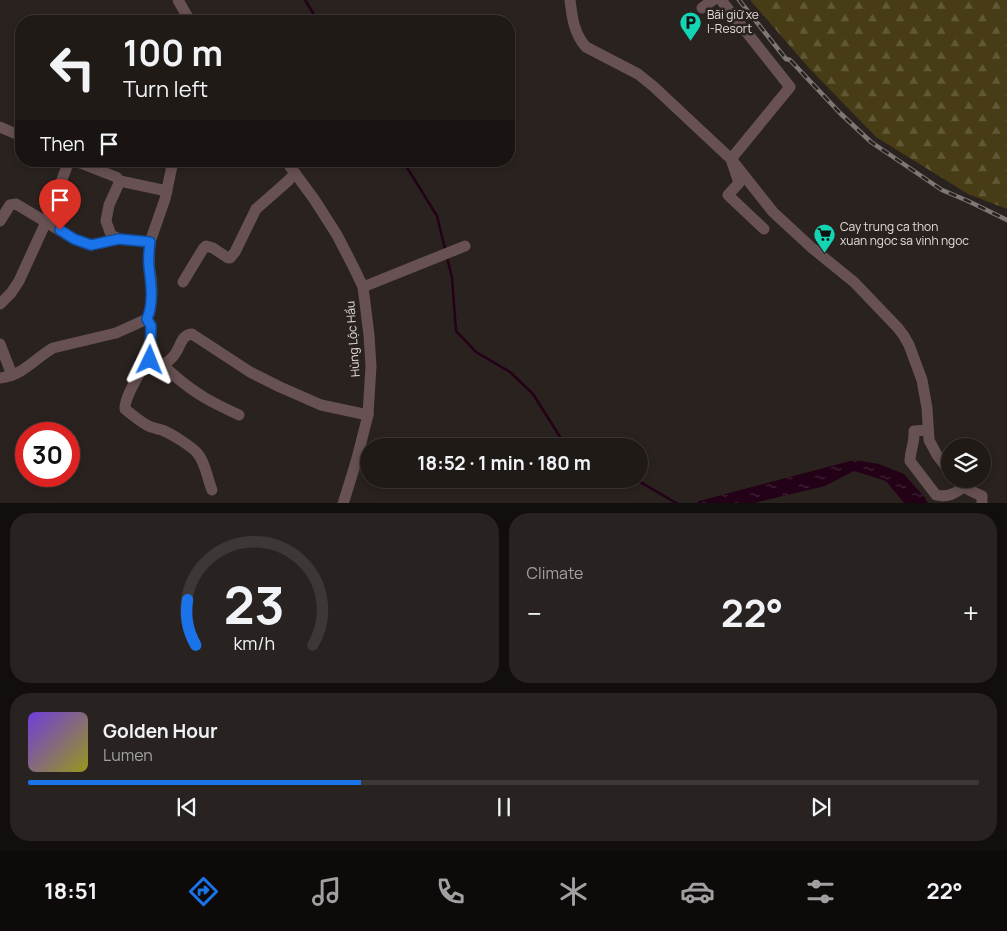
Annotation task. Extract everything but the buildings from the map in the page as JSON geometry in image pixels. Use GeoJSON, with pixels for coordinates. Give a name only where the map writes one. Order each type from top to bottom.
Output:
{"type":"FeatureCollection","features":[{"type":"Feature","properties":{"kind":"street"},"geometry":{"type":"LineString","coordinates":[[178,0],[183,15]]}},
{"type":"Feature","properties":{"kind":"street"},"geometry":{"type":"LineString","coordinates":[[570,0],[576,33],[580,41],[586,47],[638,74],[653,86],[731,159],[773,212],[812,248],[854,282],[904,336],[922,380],[927,408],[929,440],[941,460]]}},
{"type":"Feature","properties":{"kind":"street"},"geometry":{"type":"LineString","coordinates":[[702,8],[713,0]]}},
{"type":"Feature","properties":{"kind":"street"},"geometry":{"type":"LineString","coordinates":[[721,0],[790,87],[731,159]]}},
{"type":"Feature","properties":{"kind":"street"},"geometry":{"type":"LineString","coordinates":[[0,127],[15,133]]}},
{"type":"Feature","properties":{"kind":"street"},"geometry":{"type":"LineString","coordinates":[[731,159],[739,183],[728,195],[764,228]]}},
{"type":"Feature","properties":{"kind":"street"},"geometry":{"type":"LineString","coordinates":[[0,304],[19,281],[46,222],[67,167]]}},
{"type":"Feature","properties":{"kind":"street"},"geometry":{"type":"LineString","coordinates":[[90,167],[116,177],[120,181],[167,191]]}},
{"type":"Feature","properties":{"kind":"street"},"geometry":{"type":"LineString","coordinates":[[0,344],[6,377],[26,368],[53,348],[116,333],[147,319],[152,292],[149,266],[150,242],[167,191],[172,167]]}},
{"type":"Feature","properties":{"kind":"street","name":"Hùng Lộc Hầu"},"geometry":{"type":"LineString","coordinates":[[290,167],[337,235],[362,287],[369,335],[371,366],[368,415],[343,503]]}},
{"type":"Feature","properties":{"kind":"street"},"geometry":{"type":"LineString","coordinates":[[183,282],[206,246],[230,258],[235,252],[256,209],[295,173]]}},
{"type":"Feature","properties":{"kind":"street"},"geometry":{"type":"LineString","coordinates":[[119,239],[111,235],[106,221],[109,205],[120,181]]}},
{"type":"Feature","properties":{"kind":"street"},"geometry":{"type":"LineString","coordinates":[[0,221],[10,205],[16,204],[74,239],[91,245],[119,239],[150,242]]}},
{"type":"Feature","properties":{"kind":"street"},"geometry":{"type":"LineString","coordinates":[[362,287],[464,246]]}},
{"type":"Feature","properties":{"kind":"street"},"geometry":{"type":"LineString","coordinates":[[147,319],[151,326],[150,360],[144,366],[126,400],[125,408],[147,425],[163,431],[194,450],[201,460],[212,490]]}},
{"type":"Feature","properties":{"kind":"street"},"geometry":{"type":"LineString","coordinates":[[163,365],[172,359],[183,339],[188,334],[192,334],[243,368],[280,387],[321,405],[368,415]]}},
{"type":"Feature","properties":{"kind":"street"},"geometry":{"type":"LineString","coordinates":[[150,360],[163,365],[176,378],[204,399],[239,415]]}},
{"type":"Feature","properties":{"kind":"street"},"geometry":{"type":"LineString","coordinates":[[928,430],[914,431],[910,461],[936,495],[942,497],[950,496],[956,488]]}},
{"type":"Feature","properties":{"kind":"street"},"geometry":{"type":"LineString","coordinates":[[966,488],[982,500]]}},
{"type":"Feature","properties":{"kind":"green space"},"geometry":{"type":"Polygon","coordinates":[[[750,0],[1007,0],[1007,209],[968,194],[876,137],[808,67],[750,0]]]}},
{"type":"Feature","properties":{"kind":"water"},"geometry":{"type":"Polygon","coordinates":[[[854,460],[879,464],[904,474],[928,503],[904,503],[886,481],[854,471],[825,486],[754,503],[697,503],[699,501],[854,460]]]}},
{"type":"Feature","properties":{"kind":"waterway"},"geometry":{"type":"LineString","coordinates":[[305,0],[314,15]]}},
{"type":"Feature","properties":{"kind":"waterway"},"geometry":{"type":"LineString","coordinates":[[407,167],[437,216],[445,249]]}},
{"type":"Feature","properties":{"kind":"waterway"},"geometry":{"type":"LineString","coordinates":[[447,257],[452,278],[456,331],[476,352],[510,372],[533,394],[561,438]]}},
{"type":"Feature","properties":{"kind":"waterway"},"geometry":{"type":"LineString","coordinates":[[648,487],[676,503]]}},
{"type":"Feature","properties":{"kind":"railway"},"geometry":{"type":"LineString","coordinates":[[739,0],[786,59],[790,60],[840,113],[871,142],[942,190],[1007,220]]}},
{"type":"Feature","properties":{"kind":"place","name":"Bãi giữ xe I-Resort"},"geometry":{"type":"Point","coordinates":[691,41]}},
{"type":"Feature","properties":{"kind":"place","name":"Cay trung ca thon xuan ngoc sa vinh ngoc"},"geometry":{"type":"Point","coordinates":[824,253]}},
{"type":"Feature","properties":{"kind":"route"},"geometry":{"type":"LineString","coordinates":[[60,230],[74,239],[91,245],[119,239],[150,242],[148,253],[152,292],[147,319],[151,326],[150,360]]}}]}
